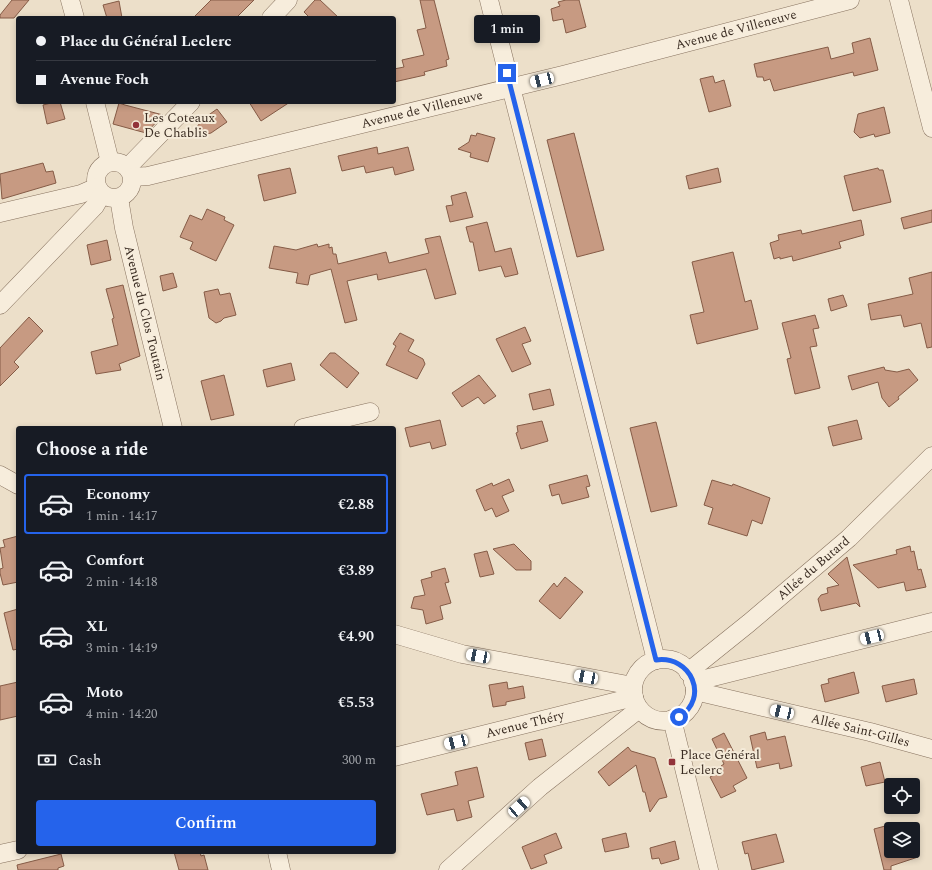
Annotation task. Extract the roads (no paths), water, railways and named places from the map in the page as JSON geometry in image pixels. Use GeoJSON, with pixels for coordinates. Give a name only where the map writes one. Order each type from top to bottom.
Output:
{"type":"FeatureCollection","features":[{"type":"Feature","properties":{"kind":"street"},"geometry":{"type":"LineString","coordinates":[[70,0],[74,16]]}},
{"type":"Feature","properties":{"kind":"street"},"geometry":{"type":"LineString","coordinates":[[273,16],[288,0]]}},
{"type":"Feature","properties":{"kind":"street"},"geometry":{"type":"LineString","coordinates":[[489,0],[510,88],[656,660]]}},
{"type":"Feature","properties":{"kind":"street","name":"Avenue de Villeneuve"},"geometry":{"type":"LineString","coordinates":[[130,172],[148,176],[510,88],[848,0]]}},
{"type":"Feature","properties":{"kind":"street"},"geometry":{"type":"LineString","coordinates":[[899,0],[932,128]]}},
{"type":"Feature","properties":{"kind":"street"},"geometry":{"type":"LineString","coordinates":[[96,104],[110,162]]}},
{"type":"Feature","properties":{"kind":"street"},"geometry":{"type":"LineString","coordinates":[[0,213],[100,190],[111,198],[119,198],[130,190],[130,172],[189,104]]}},
{"type":"Feature","properties":{"kind":"street"},"geometry":{"type":"LineString","coordinates":[[0,305],[95,206],[100,190],[98,172],[104,165],[110,162],[122,164],[130,172]]}},
{"type":"Feature","properties":{"kind":"street","name":"Avenue du Clos Toutain"},"geometry":{"type":"LineString","coordinates":[[119,198],[124,228],[173,426]]}},
{"type":"Feature","properties":{"kind":"street"},"geometry":{"type":"LineString","coordinates":[[311,426],[370,412]]}},
{"type":"Feature","properties":{"kind":"street","name":"Allée du Butard"},"geometry":{"type":"LineString","coordinates":[[692,682],[749,624],[849,538],[932,456]]}},
{"type":"Feature","properties":{"kind":"street"},"geometry":{"type":"LineString","coordinates":[[0,475],[16,484]]}},
{"type":"Feature","properties":{"kind":"street"},"geometry":{"type":"LineString","coordinates":[[692,682],[932,622]]}},
{"type":"Feature","properties":{"kind":"street"},"geometry":{"type":"LineString","coordinates":[[396,635],[462,654],[635,697],[655,719],[672,720],[688,710],[692,703],[692,682],[675,662],[656,660],[643,668],[636,677],[635,697],[540,787],[448,870]]}},
{"type":"Feature","properties":{"kind":"street","name":"Allée Saint-Gilles"},"geometry":{"type":"LineString","coordinates":[[692,682],[932,749]]}},
{"type":"Feature","properties":{"kind":"street","name":"Avenue Théry"},"geometry":{"type":"LineString","coordinates":[[396,757],[635,697]]}},
{"type":"Feature","properties":{"kind":"street"},"geometry":{"type":"LineString","coordinates":[[672,720],[709,870]]}},
{"type":"Feature","properties":{"kind":"street"},"geometry":{"type":"LineString","coordinates":[[0,854],[16,850]]}},
{"type":"Feature","properties":{"kind":"street"},"geometry":{"type":"LineString","coordinates":[[277,854],[281,870]]}},
{"type":"Feature","properties":{"kind":"place","name":"Les Coteaux De Chablis"},"geometry":{"type":"Point","coordinates":[136,125]}},
{"type":"Feature","properties":{"kind":"place","name":"Place Général Leclerc"},"geometry":{"type":"Point","coordinates":[672,762]}}]}
